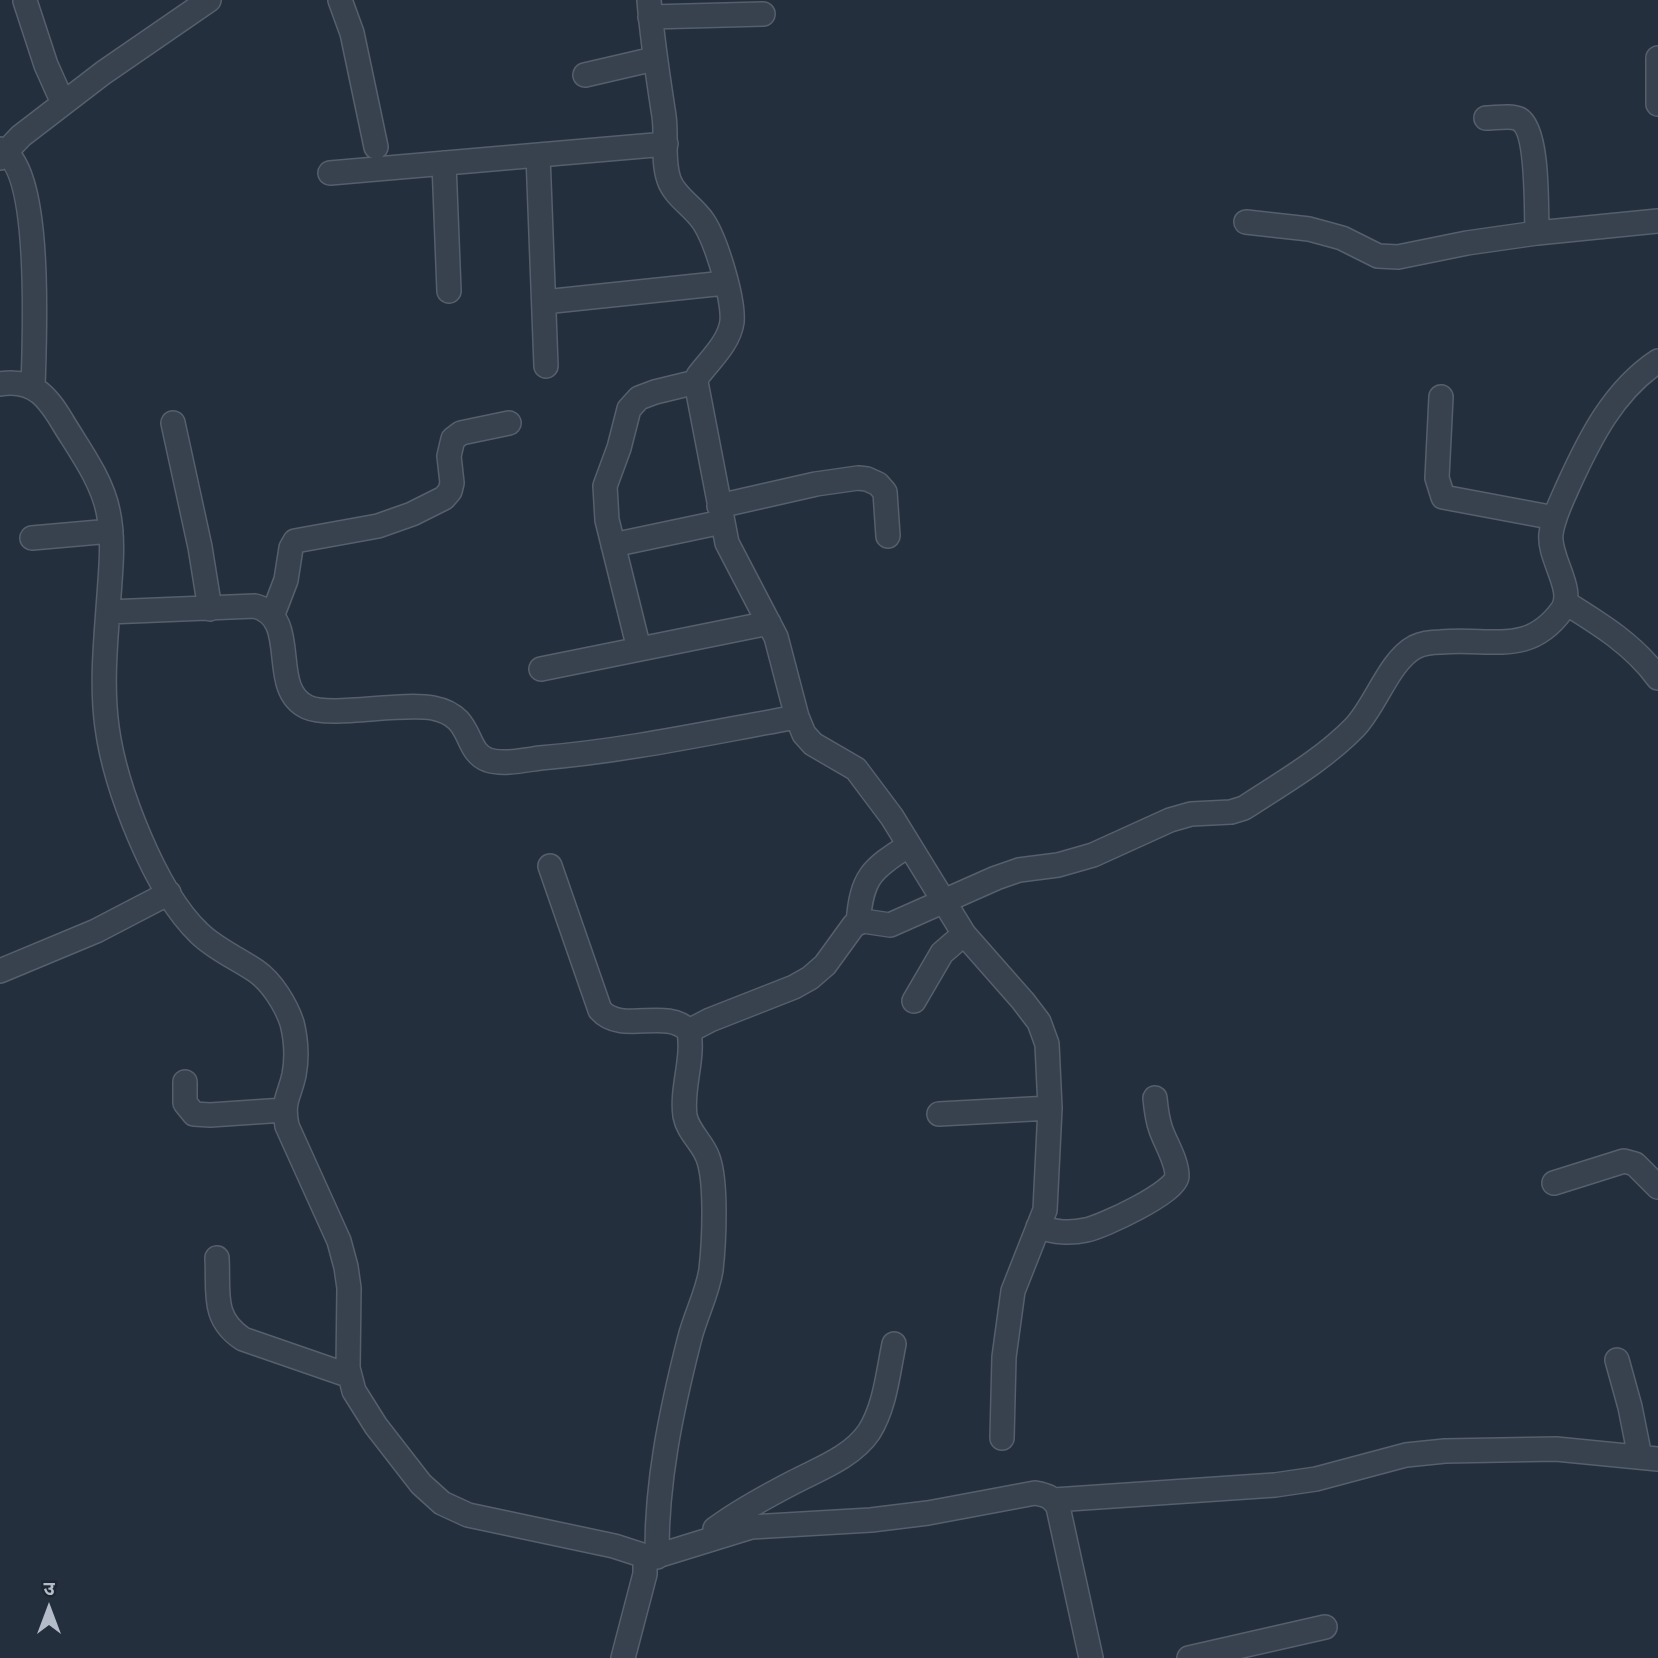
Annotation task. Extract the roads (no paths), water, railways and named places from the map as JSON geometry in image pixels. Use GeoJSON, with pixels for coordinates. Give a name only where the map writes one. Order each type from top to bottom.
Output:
{"type":"FeatureCollection","features":[{"type":"Feature","properties":{"kind":"street"},"geometry":{"type":"LineString","coordinates":[[33,388],[34,277],[29,213],[21,179],[2,153],[103,73],[209,0]]}},
{"type":"Feature","properties":{"kind":"street"},"geometry":{"type":"LineString","coordinates":[[340,0],[352,33],[376,147]]}},
{"type":"Feature","properties":{"kind":"street"},"geometry":{"type":"LineString","coordinates":[[25,1],[46,65],[63,103]]}},
{"type":"Feature","properties":{"kind":"street"},"geometry":{"type":"LineString","coordinates":[[763,14],[649,9],[664,118],[669,180],[677,194],[702,220],[719,257],[732,323],[724,342],[696,382],[727,543],[776,637],[804,734],[813,744],[856,769],[892,817],[964,934],[1023,1000],[1039,1021],[1048,1044],[1050,1108],[1045,1210],[1013,1291],[1004,1357],[1002,1438]]}},
{"type":"Feature","properties":{"kind":"street"},"geometry":{"type":"LineString","coordinates":[[1658,58],[1658,104]]}},
{"type":"Feature","properties":{"kind":"street"},"geometry":{"type":"LineString","coordinates":[[585,75],[654,59]]}},
{"type":"Feature","properties":{"kind":"street"},"geometry":{"type":"LineString","coordinates":[[1486,118],[1517,118],[1524,123],[1530,134],[1537,233]]}},
{"type":"Feature","properties":{"kind":"street"},"geometry":{"type":"LineString","coordinates":[[330,173],[666,144]]}},
{"type":"Feature","properties":{"kind":"street"},"geometry":{"type":"LineString","coordinates":[[538,155],[546,366]]}},
{"type":"Feature","properties":{"kind":"street"},"geometry":{"type":"LineString","coordinates":[[444,163],[449,291]]}},
{"type":"Feature","properties":{"kind":"street"},"geometry":{"type":"LineString","coordinates":[[1246,222],[1309,229],[1342,238],[1378,256],[1398,257],[1537,233],[1658,221]]}},
{"type":"Feature","properties":{"kind":"street"},"geometry":{"type":"LineString","coordinates":[[544,302],[725,283]]}},
{"type":"Feature","properties":{"kind":"street"},"geometry":{"type":"LineString","coordinates":[[690,1031],[810,978],[825,965],[858,923],[863,921],[890,925],[996,878],[1019,870],[1058,865],[1093,855],[1170,820],[1191,814],[1231,812],[1244,808],[1324,756],[1357,726],[1403,657],[1416,647],[1450,641],[1517,642],[1532,637],[1550,624],[1566,603],[1567,592],[1552,554],[1551,534],[1555,518],[1591,437],[1629,386],[1658,361]]}},
{"type":"Feature","properties":{"kind":"street"},"geometry":{"type":"LineString","coordinates":[[639,649],[607,520],[605,486],[620,448],[629,409],[639,398],[696,382]]}},
{"type":"Feature","properties":{"kind":"street"},"geometry":{"type":"LineString","coordinates":[[0,384],[20,383],[33,388],[52,404],[87,464],[108,508],[111,531],[104,692],[107,729],[127,806],[181,912],[200,934],[228,955],[259,972],[282,1000],[292,1023],[296,1055],[294,1076],[284,1110],[287,1126],[339,1241],[346,1267],[349,1288],[347,1346],[354,1391],[376,1426],[421,1485],[442,1503],[468,1515],[631,1550],[650,1558],[751,1527],[871,1520],[928,1513],[1035,1493],[1046,1495],[1054,1500],[1058,1507],[1091,1658]]}},
{"type":"Feature","properties":{"kind":"street"},"geometry":{"type":"LineString","coordinates":[[1441,397],[1437,478],[1443,497],[1555,518]]}},
{"type":"Feature","properties":{"kind":"street"},"geometry":{"type":"LineString","coordinates":[[173,423],[200,547],[210,609]]}},
{"type":"Feature","properties":{"kind":"street"},"geometry":{"type":"LineString","coordinates":[[273,614],[286,580],[291,548],[295,541],[378,526],[412,514],[444,498],[452,483],[449,456],[453,439],[461,433],[509,423]]}},
{"type":"Feature","properties":{"kind":"street"},"geometry":{"type":"LineString","coordinates":[[613,545],[816,484],[858,478],[878,484],[885,492],[888,536]]}},
{"type":"Feature","properties":{"kind":"street"},"geometry":{"type":"LineString","coordinates":[[32,538],[111,531]]}},
{"type":"Feature","properties":{"kind":"street"},"geometry":{"type":"LineString","coordinates":[[1566,603],[1625,643],[1646,662],[1658,678]]}},
{"type":"Feature","properties":{"kind":"street"},"geometry":{"type":"LineString","coordinates":[[108,612],[255,606],[267,609],[279,624],[288,680],[302,705],[313,709],[338,710],[405,706],[434,708],[452,713],[463,723],[481,755],[488,760],[505,762],[578,755],[797,717]]}},
{"type":"Feature","properties":{"kind":"street"},"geometry":{"type":"LineString","coordinates":[[541,669],[769,622]]}},
{"type":"Feature","properties":{"kind":"street"},"geometry":{"type":"LineString","coordinates":[[858,923],[866,880],[878,865],[909,845]]}},
{"type":"Feature","properties":{"kind":"street"},"geometry":{"type":"LineString","coordinates":[[550,866],[600,1010],[605,1016],[615,1020],[674,1022],[690,1031]]}},
{"type":"Feature","properties":{"kind":"street"},"geometry":{"type":"LineString","coordinates":[[0,971],[96,931],[169,893]]}},
{"type":"Feature","properties":{"kind":"street"},"geometry":{"type":"LineString","coordinates":[[914,1001],[942,953],[964,934]]}},
{"type":"Feature","properties":{"kind":"street"},"geometry":{"type":"LineString","coordinates":[[622,1658],[650,1558],[668,1435],[689,1340],[708,1286],[712,1248],[712,1173],[708,1156],[687,1125],[685,1112],[690,1031]]}},
{"type":"Feature","properties":{"kind":"street"},"geometry":{"type":"LineString","coordinates":[[185,1082],[185,1103],[194,1114],[284,1110]]}},
{"type":"Feature","properties":{"kind":"street"},"geometry":{"type":"LineString","coordinates":[[1038,1227],[1058,1232],[1087,1230],[1106,1224],[1166,1191],[1175,1183],[1177,1176],[1160,1128],[1155,1098]]}},
{"type":"Feature","properties":{"kind":"street"},"geometry":{"type":"LineString","coordinates":[[939,1114],[1050,1108]]}},
{"type":"Feature","properties":{"kind":"street"},"geometry":{"type":"LineString","coordinates":[[1554,1183],[1624,1161],[1635,1164],[1658,1187]]}},
{"type":"Feature","properties":{"kind":"street"},"geometry":{"type":"LineString","coordinates":[[217,1258],[219,1309],[229,1330],[243,1339],[350,1376]]}},
{"type":"Feature","properties":{"kind":"street"},"geometry":{"type":"LineString","coordinates":[[696,1545],[721,1525],[761,1500],[824,1468],[850,1451],[868,1434],[877,1415],[894,1344]]}},
{"type":"Feature","properties":{"kind":"street"},"geometry":{"type":"LineString","coordinates":[[1054,1500],[1275,1485],[1316,1479],[1406,1455],[1445,1451],[1556,1449],[1649,1458],[1617,1360]]}},
{"type":"Feature","properties":{"kind":"street"},"geometry":{"type":"LineString","coordinates":[[1189,1658],[1325,1627]]}}]}
